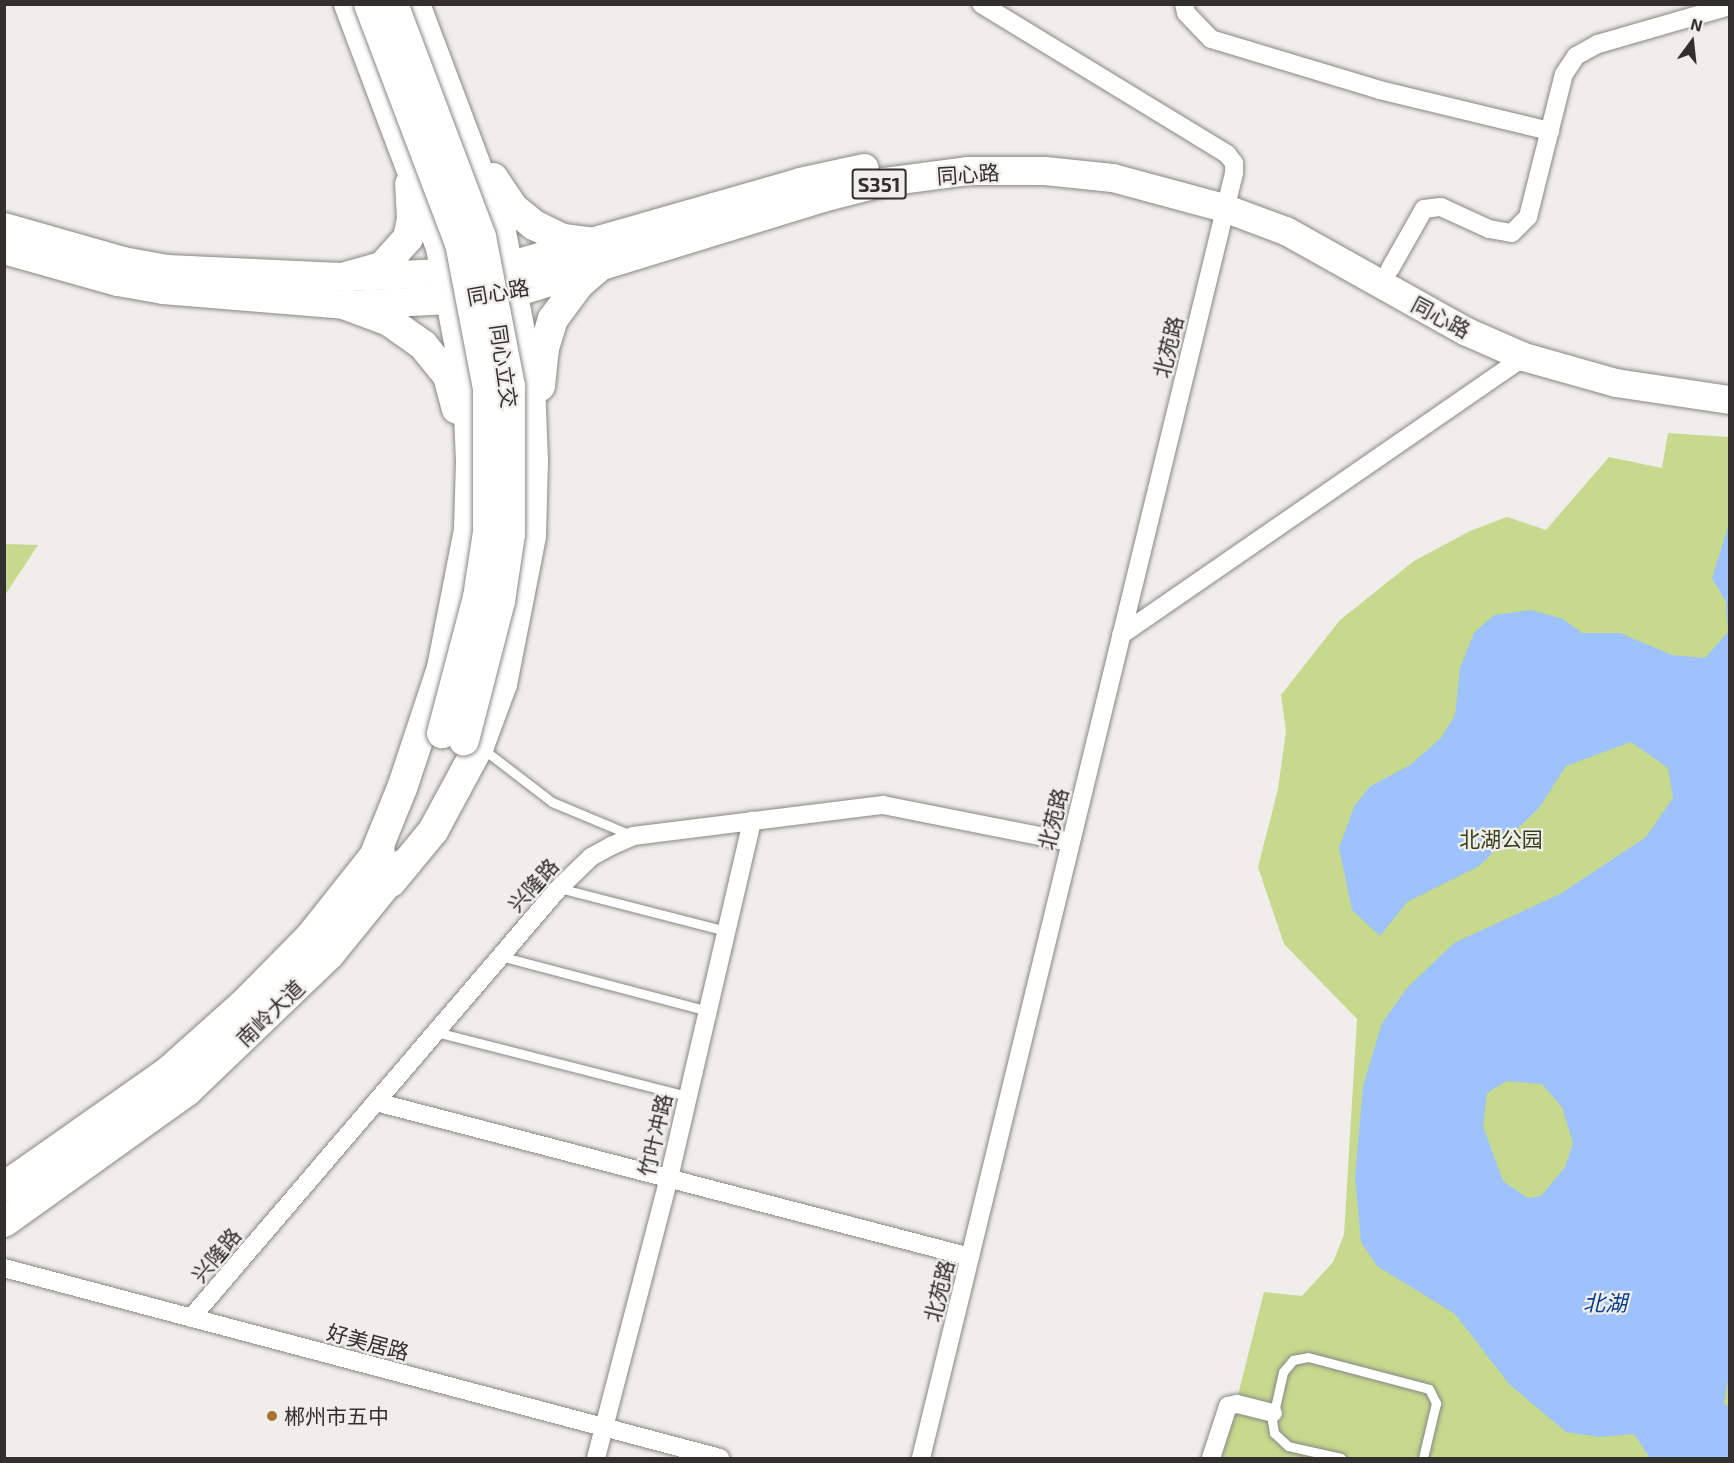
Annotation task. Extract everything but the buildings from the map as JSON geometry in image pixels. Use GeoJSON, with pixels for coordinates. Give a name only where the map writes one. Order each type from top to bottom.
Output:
{"type":"FeatureCollection","features":[{"type":"Feature","properties":{"kind":"highway"},"geometry":{"type":"LineString","coordinates":[[349,4],[399,128],[449,286],[468,390],[471,461],[469,530],[442,668],[406,778],[380,874]]}},
{"type":"Feature","properties":{"kind":"highway","name":"同心立交"},"geometry":{"type":"LineString","coordinates":[[369,4],[460,243],[488,388],[488,532],[478,597],[462,739]]}},
{"type":"Feature","properties":{"kind":"highway","name":"同心立交"},"geometry":{"type":"LineString","coordinates":[[393,4],[481,237],[510,386],[510,534],[500,601],[462,739]]}},
{"type":"Feature","properties":{"kind":"highway"},"geometry":{"type":"LineString","coordinates":[[415,4],[456,106],[501,232],[530,384],[533,461],[531,536],[520,604],[502,684],[462,739]]}},
{"type":"Feature","properties":{"kind":"highway"},"geometry":{"type":"LineString","coordinates":[[456,106],[495,183],[513,208],[534,225],[598,255],[553,319],[544,348],[533,461]]}},
{"type":"Feature","properties":{"kind":"highway"},"geometry":{"type":"LineString","coordinates":[[399,128],[411,192],[408,238],[382,267],[346,291],[430,353],[448,376],[471,461]]}},
{"type":"Feature","properties":{"kind":"highway","name":"南岭大道"},"geometry":{"type":"LineString","coordinates":[[4,1187],[169,1071],[380,874],[424,827],[462,739]]}},
{"type":"Feature","properties":{"kind":"highway","name":"南岭大道"},"geometry":{"type":"LineString","coordinates":[[4,1222],[187,1091],[262,1023],[329,955],[380,874]]}},
{"type":"Feature","properties":{"kind":"main road","name":"同心路"},"geometry":{"type":"LineString","coordinates":[[4,250],[118,282],[163,290],[346,291],[449,286],[511,279],[885,182],[967,171],[1045,171],[1113,178],[1227,199],[1294,215],[1474,316],[1531,340],[1620,364],[1730,382]]}},
{"type":"Feature","properties":{"kind":"main road","name":"同心路"},"geometry":{"type":"LineString","coordinates":[[1227,199],[1467,332],[1524,357],[1616,382],[1730,400]]}},
{"type":"Feature","properties":{"kind":"main road","name":"同心路"},"geometry":{"type":"LineString","coordinates":[[4,227],[123,261],[166,269],[346,291]]}},
{"type":"Feature","properties":{"kind":"street","name":"北苑路"},"geometry":{"type":"LineString","coordinates":[[921,1458],[1234,163],[1227,154],[981,4]]}},
{"type":"Feature","properties":{"kind":"street"},"geometry":{"type":"LineString","coordinates":[[1184,4],[1186,13],[1211,39],[1380,90],[1550,131]]}},
{"type":"Feature","properties":{"kind":"street"},"geometry":{"type":"LineString","coordinates":[[1390,268],[1424,209],[1441,207],[1489,229],[1512,233],[1528,217],[1564,74],[1576,56],[1598,44],[1730,6]]}},
{"type":"Feature","properties":{"kind":"street"},"geometry":{"type":"LineString","coordinates":[[1121,635],[1524,357]]}},
{"type":"Feature","properties":{"kind":"street","name":"兴隆路"},"geometry":{"type":"LineString","coordinates":[[191,1318],[559,888],[591,857],[633,836],[883,805],[1071,842]]}},
{"type":"Feature","properties":{"kind":"street","name":"竹叶冲路"},"geometry":{"type":"LineString","coordinates":[[596,1458],[669,1178],[752,821]]}},
{"type":"Feature","properties":{"kind":"street"},"geometry":{"type":"LineString","coordinates":[[376,1102],[970,1257]]}},
{"type":"Feature","properties":{"kind":"street","name":"好美居路"},"geometry":{"type":"LineString","coordinates":[[4,1268],[720,1458]]}},
{"type":"Feature","properties":{"kind":"street"},"geometry":{"type":"LineString","coordinates":[[1211,1458],[1228,1406],[1237,1404],[1273,1413]]}},
{"type":"Feature","properties":{"kind":"lane"},"geometry":{"type":"LineString","coordinates":[[462,739],[552,802],[633,836]]}},
{"type":"Feature","properties":{"kind":"lane"},"geometry":{"type":"LineString","coordinates":[[559,888],[726,931]]}},
{"type":"Feature","properties":{"kind":"lane"},"geometry":{"type":"LineString","coordinates":[[500,957],[708,1011]]}},
{"type":"Feature","properties":{"kind":"lane"},"geometry":{"type":"LineString","coordinates":[[436,1032],[688,1096]]}},
{"type":"Feature","properties":{"kind":"lane"},"geometry":{"type":"LineString","coordinates":[[1341,1458],[1282,1443],[1272,1427],[1283,1372],[1298,1358],[1420,1384],[1430,1389],[1436,1403],[1423,1458]]}},
{"type":"Feature","properties":{"kind":"green space","name":"北湖公园"},"geometry":{"type":"Polygon","coordinates":[[[1668,433],[1729,437],[1729,1458],[1222,1458],[1264,1292],[1302,1296],[1333,1262],[1344,1235],[1357,1019],[1284,944],[1258,867],[1278,789],[1286,731],[1281,695],[1340,620],[1414,561],[1470,531],[1507,517],[1546,530],[1609,457],[1662,468],[1668,433]]]}},
{"type":"Feature","properties":{"kind":"green space"},"geometry":{"type":"Polygon","coordinates":[[[4,544],[38,545],[5,595],[4,544]]]}},
{"type":"Feature","properties":{"kind":"water","name":"北湖"},"geometry":{"type":"Polygon","coordinates":[[[1729,524],[1730,1368],[1724,1403],[1729,1408],[1729,1458],[1650,1458],[1634,1434],[1599,1437],[1566,1432],[1509,1384],[1455,1314],[1377,1266],[1361,1242],[1355,1177],[1363,1086],[1382,1023],[1407,988],[1454,943],[1560,894],[1646,837],[1673,798],[1668,768],[1631,742],[1566,766],[1539,808],[1479,866],[1407,902],[1380,936],[1352,910],[1339,848],[1354,807],[1369,787],[1410,765],[1441,738],[1455,715],[1460,668],[1474,633],[1494,615],[1531,610],[1563,619],[1582,633],[1620,633],[1672,655],[1705,658],[1728,632],[1726,602],[1712,578],[1729,524]],[[1507,1081],[1487,1093],[1483,1126],[1503,1181],[1528,1198],[1541,1196],[1565,1167],[1573,1143],[1562,1107],[1542,1084],[1507,1081]]]}},
{"type":"Feature","properties":{"kind":"place","name":"郴州市五中"},"geometry":{"type":"Point","coordinates":[272,1416]}}]}
